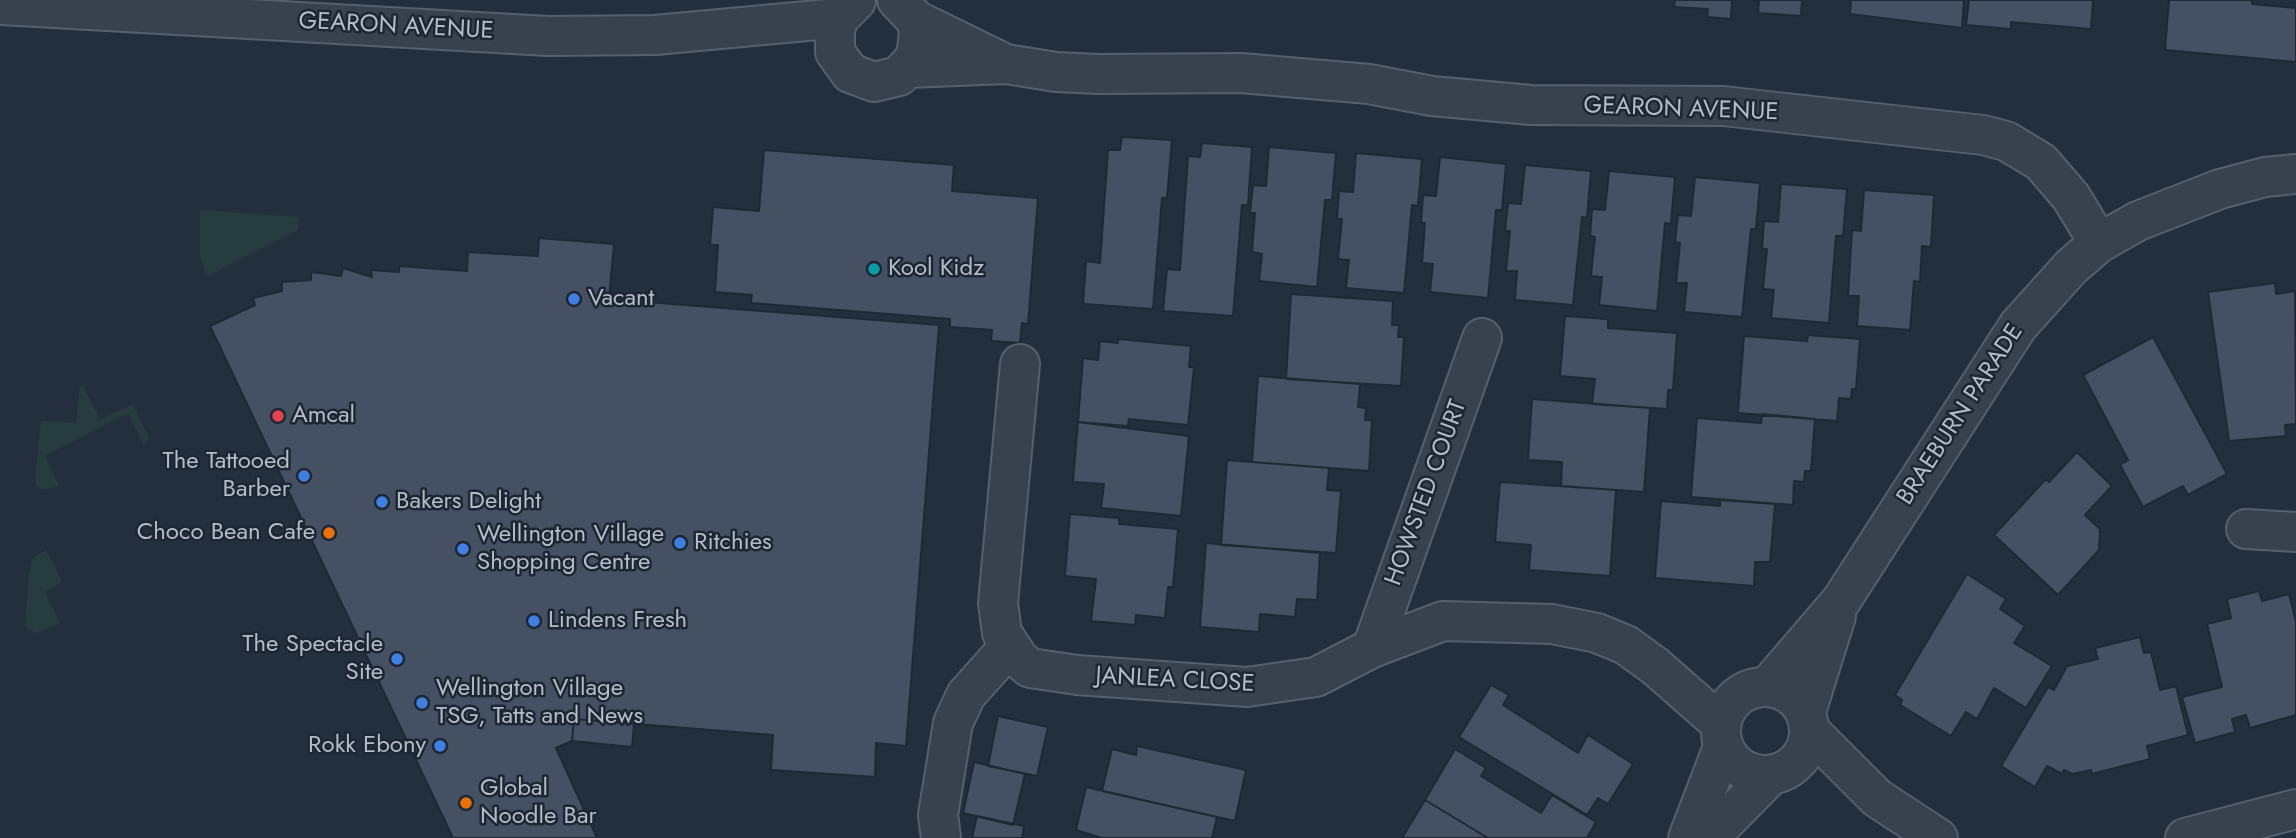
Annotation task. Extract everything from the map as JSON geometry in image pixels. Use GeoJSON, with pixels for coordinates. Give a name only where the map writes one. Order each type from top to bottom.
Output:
{"type":"FeatureCollection","features":[{"type":"Feature","properties":{"kind":"street","name":"GEARON AVENUE"},"geometry":{"type":"LineString","coordinates":[[1,4],[548,36],[629,36],[747,29],[851,5]]}},
{"type":"Feature","properties":{"kind":"street"},"geometry":{"type":"LineString","coordinates":[[841,63],[834,41],[851,5]]}},
{"type":"Feature","properties":{"kind":"street","name":"GEARON AVENUE"},"geometry":{"type":"LineString","coordinates":[[906,6],[1006,64]]}},
{"type":"Feature","properties":{"kind":"street"},"geometry":{"type":"LineString","coordinates":[[906,6],[919,44],[909,68]]}},
{"type":"Feature","properties":{"kind":"street","name":"GEARON AVENUE"},"geometry":{"type":"LineString","coordinates":[[747,29],[841,63],[850,72],[874,82],[887,81],[909,68],[1006,64],[1056,72],[1099,74],[1241,73],[1369,85],[1433,96],[1531,105],[1723,106],[1983,135],[2006,141],[2041,162],[2071,197],[2099,243]]}},
{"type":"Feature","properties":{"kind":"street"},"geometry":{"type":"LineString","coordinates":[[2099,243],[2138,221],[2220,189],[2265,177],[2296,174]]}},
{"type":"Feature","properties":{"kind":"street","name":"BRAEBURN PARADE"},"geometry":{"type":"LineString","coordinates":[[1756,689],[1841,601],[2018,326],[2071,267],[2099,243]]}},
{"type":"Feature","properties":{"kind":"street","name":"HOWSTED COURT"},"geometry":{"type":"LineString","coordinates":[[1372,648],[1482,338]]}},
{"type":"Feature","properties":{"kind":"street"},"geometry":{"type":"LineString","coordinates":[[941,838],[938,815],[953,723],[966,695],[1009,646],[1002,633],[998,603],[1020,364]]}},
{"type":"Feature","properties":{"kind":"street"},"geometry":{"type":"LineString","coordinates":[[2246,529],[2296,532]]}},
{"type":"Feature","properties":{"kind":"street","name":"BRAEBURN PARADE"},"geometry":{"type":"LineString","coordinates":[[1808,721],[1841,601]]}},
{"type":"Feature","properties":{"kind":"street","name":"JANLEA CLOSE"},"geometry":{"type":"LineString","coordinates":[[1009,646],[1030,668],[1042,671],[1247,687],[1316,677],[1372,648],[1443,621],[1552,624],[1597,633],[1626,645],[1655,666],[1722,735]]}},
{"type":"Feature","properties":{"kind":"street","name":"JANLEA CLOSE"},"geometry":{"type":"LineString","coordinates":[[1655,666],[1756,689]]}},
{"type":"Feature","properties":{"kind":"street"},"geometry":{"type":"LineString","coordinates":[[1688,838],[1733,699],[1756,689],[1790,694],[1808,721],[1877,798],[1938,838]]}},
{"type":"Feature","properties":{"kind":"street"},"geometry":{"type":"LineString","coordinates":[[1709,838],[1780,772],[1800,759],[1808,721]]}},
{"type":"Feature","properties":{"kind":"street"},"geometry":{"type":"LineString","coordinates":[[1722,735],[1731,760],[1742,769],[1780,772],[1877,798]]}},
{"type":"Feature","properties":{"kind":"street"},"geometry":{"type":"LineString","coordinates":[[2185,838],[2296,809]]}},
{"type":"Feature","properties":{"kind":"green space"},"geometry":{"type":"Polygon","coordinates":[[[200,210],[299,217],[298,230],[207,276],[200,257],[200,210]]]}},
{"type":"Feature","properties":{"kind":"green space"},"geometry":{"type":"Polygon","coordinates":[[[80,386],[83,386],[100,419],[133,405],[149,438],[144,445],[128,413],[45,455],[59,486],[42,490],[36,485],[35,479],[41,421],[76,423],[80,386]]]}},
{"type":"Feature","properties":{"kind":"green space"},"geometry":{"type":"Polygon","coordinates":[[[46,550],[62,582],[45,591],[60,623],[36,633],[25,626],[29,573],[33,558],[46,550]]]}},
{"type":"Feature","properties":{"kind":"building"},"geometry":{"type":"Polygon","coordinates":[[[1675,0],[1732,0],[1731,19],[1707,17],[1708,9],[1674,7],[1675,0]]]}},
{"type":"Feature","properties":{"kind":"building"},"geometry":{"type":"Polygon","coordinates":[[[1751,0],[1802,0],[1801,16],[1758,13],[1759,1],[1751,0]]]}},
{"type":"Feature","properties":{"kind":"building"},"geometry":{"type":"Polygon","coordinates":[[[1851,0],[1964,0],[1962,28],[1850,14],[1851,0]]]}},
{"type":"Feature","properties":{"kind":"building"},"geometry":{"type":"Polygon","coordinates":[[[1969,0],[2093,0],[2091,29],[2011,22],[2011,29],[1966,25],[1969,0]]]}},
{"type":"Feature","properties":{"kind":"building"},"geometry":{"type":"Polygon","coordinates":[[[2169,0],[2252,0],[2252,4],[2296,8],[2296,62],[2165,50],[2169,0]]]}},
{"type":"Feature","properties":{"kind":"building"},"geometry":{"type":"Polygon","coordinates":[[[1122,137],[1172,140],[1167,198],[1162,198],[1153,309],[1083,304],[1086,261],[1100,263],[1108,150],[1120,150],[1122,137]]]}},
{"type":"Feature","properties":{"kind":"building"},"geometry":{"type":"Polygon","coordinates":[[[1202,143],[1252,147],[1248,205],[1242,205],[1233,316],[1163,311],[1167,269],[1180,270],[1188,156],[1200,157],[1202,143]]]}},
{"type":"Feature","properties":{"kind":"building"},"geometry":{"type":"Polygon","coordinates":[[[1269,147],[1336,153],[1332,200],[1325,200],[1317,287],[1259,281],[1262,254],[1252,252],[1255,213],[1250,213],[1253,185],[1266,186],[1269,147]]]}},
{"type":"Feature","properties":{"kind":"building","name":"Kool Kidz"},"geometry":{"type":"Polygon","coordinates":[[[764,150],[954,165],[952,191],[1038,198],[1028,324],[1022,323],[1020,343],[991,341],[992,330],[950,327],[950,319],[751,303],[752,295],[715,292],[718,245],[710,245],[713,207],[759,211],[764,150]]]}},
{"type":"Feature","properties":{"kind":"building"},"geometry":{"type":"Polygon","coordinates":[[[1356,153],[1422,159],[1418,206],[1412,205],[1404,293],[1346,288],[1349,260],[1338,259],[1342,219],[1337,219],[1339,191],[1353,192],[1356,153]]]}},
{"type":"Feature","properties":{"kind":"building"},"geometry":{"type":"Polygon","coordinates":[[[1440,157],[1506,164],[1502,210],[1496,210],[1488,298],[1430,292],[1433,264],[1422,263],[1425,223],[1421,223],[1423,195],[1436,196],[1440,157]]]}},
{"type":"Feature","properties":{"kind":"building"},"geometry":{"type":"Polygon","coordinates":[[[1525,165],[1591,171],[1587,218],[1582,217],[1573,305],[1515,300],[1517,271],[1506,271],[1510,231],[1505,231],[1508,203],[1521,204],[1525,165]]]}},
{"type":"Feature","properties":{"kind":"building"},"geometry":{"type":"Polygon","coordinates":[[[1609,171],[1675,177],[1671,224],[1665,223],[1657,311],[1599,305],[1602,277],[1591,276],[1595,237],[1590,236],[1592,209],[1605,210],[1609,171]]]}},
{"type":"Feature","properties":{"kind":"building"},"geometry":{"type":"Polygon","coordinates":[[[1695,177],[1760,183],[1756,229],[1751,229],[1742,317],[1684,312],[1687,283],[1676,283],[1680,243],[1675,242],[1678,215],[1691,216],[1695,177]]]}},
{"type":"Feature","properties":{"kind":"building"},"geometry":{"type":"Polygon","coordinates":[[[1781,184],[1847,189],[1843,236],[1836,236],[1829,323],[1771,318],[1774,290],[1763,289],[1767,249],[1762,249],[1764,221],[1778,222],[1781,184]]]}},
{"type":"Feature","properties":{"kind":"building"},"geometry":{"type":"Polygon","coordinates":[[[1864,190],[1934,195],[1931,247],[1922,246],[1920,282],[1914,281],[1910,330],[1857,326],[1859,296],[1848,296],[1852,230],[1861,231],[1864,190]]]}},
{"type":"Feature","properties":{"kind":"building"},"geometry":{"type":"Polygon","coordinates":[[[539,238],[614,244],[609,299],[939,325],[906,746],[876,743],[875,777],[771,770],[773,735],[574,719],[572,741],[556,748],[597,838],[453,838],[210,326],[255,305],[253,298],[282,291],[282,282],[311,280],[311,272],[341,276],[343,268],[372,277],[371,270],[399,272],[399,266],[467,271],[468,252],[538,256],[539,238]]]}},
{"type":"Feature","properties":{"kind":"building"},"geometry":{"type":"Polygon","coordinates":[[[2275,283],[2276,294],[2295,291],[2296,424],[2285,425],[2286,436],[2229,441],[2208,292],[2275,283]]]}},
{"type":"Feature","properties":{"kind":"building"},"geometry":{"type":"Polygon","coordinates":[[[1291,294],[1393,301],[1392,325],[1399,325],[1398,337],[1404,337],[1401,386],[1286,379],[1291,294]]]}},
{"type":"Feature","properties":{"kind":"building"},"geometry":{"type":"Polygon","coordinates":[[[1565,316],[1608,319],[1608,328],[1677,333],[1673,390],[1668,390],[1667,409],[1592,404],[1595,379],[1560,376],[1565,316]]]}},
{"type":"Feature","properties":{"kind":"building"},"geometry":{"type":"Polygon","coordinates":[[[1808,335],[1860,339],[1856,389],[1852,389],[1851,399],[1839,398],[1837,421],[1738,413],[1744,336],[1807,341],[1808,335]]]}},
{"type":"Feature","properties":{"kind":"building"},"geometry":{"type":"Polygon","coordinates":[[[2153,337],[2227,474],[2188,495],[2183,486],[2143,507],[2120,465],[2128,460],[2083,375],[2153,337]]]}},
{"type":"Feature","properties":{"kind":"building"},"geometry":{"type":"Polygon","coordinates":[[[1118,339],[1191,346],[1189,367],[1194,367],[1188,425],[1129,419],[1128,426],[1078,422],[1083,358],[1098,360],[1100,341],[1118,343],[1118,339]]]}},
{"type":"Feature","properties":{"kind":"building"},"geometry":{"type":"Polygon","coordinates":[[[1258,376],[1360,384],[1358,407],[1366,408],[1365,420],[1372,420],[1369,471],[1252,462],[1258,376]]]}},
{"type":"Feature","properties":{"kind":"building"},"geometry":{"type":"Polygon","coordinates":[[[1532,399],[1650,408],[1644,492],[1561,486],[1562,462],[1528,460],[1532,399]]]}},
{"type":"Feature","properties":{"kind":"building"},"geometry":{"type":"Polygon","coordinates":[[[1762,414],[1815,419],[1811,471],[1805,471],[1804,482],[1794,481],[1793,505],[1691,497],[1697,418],[1761,423],[1762,414]]]}},
{"type":"Feature","properties":{"kind":"building"},"geometry":{"type":"Polygon","coordinates":[[[1078,422],[1189,436],[1181,516],[1101,508],[1104,484],[1073,482],[1078,422]]]}},
{"type":"Feature","properties":{"kind":"building"},"geometry":{"type":"Polygon","coordinates":[[[2077,452],[2112,486],[2085,515],[2100,529],[2099,550],[2058,595],[1994,535],[2046,479],[2049,482],[2077,452]]]}},
{"type":"Feature","properties":{"kind":"building"},"geometry":{"type":"Polygon","coordinates":[[[1227,460],[1329,468],[1327,490],[1341,491],[1336,553],[1221,545],[1227,460]]]}},
{"type":"Feature","properties":{"kind":"building"},"geometry":{"type":"Polygon","coordinates":[[[1500,482],[1616,490],[1610,576],[1529,570],[1531,545],[1495,542],[1500,482]]]}},
{"type":"Feature","properties":{"kind":"building"},"geometry":{"type":"Polygon","coordinates":[[[1720,500],[1775,504],[1770,562],[1755,562],[1754,586],[1655,578],[1661,501],[1720,506],[1720,500]]]}},
{"type":"Feature","properties":{"kind":"building"},"geometry":{"type":"Polygon","coordinates":[[[1070,514],[1119,518],[1119,524],[1178,529],[1173,587],[1168,587],[1165,618],[1136,615],[1135,625],[1091,621],[1096,579],[1065,576],[1070,514]]]}},
{"type":"Feature","properties":{"kind":"building"},"geometry":{"type":"Polygon","coordinates":[[[1206,543],[1320,553],[1317,600],[1297,599],[1295,617],[1260,614],[1259,632],[1200,627],[1206,543]]]}},
{"type":"Feature","properties":{"kind":"building"},"geometry":{"type":"Polygon","coordinates":[[[1967,574],[2006,599],[2000,609],[2025,626],[2014,643],[2052,666],[2026,708],[1994,688],[1977,719],[1966,712],[1951,736],[1900,705],[1902,700],[1895,695],[1967,574]]]}},
{"type":"Feature","properties":{"kind":"building"},"geometry":{"type":"Polygon","coordinates":[[[2259,591],[2262,601],[2289,594],[2296,622],[2296,715],[2250,728],[2246,715],[2232,719],[2235,732],[2195,743],[2182,697],[2222,687],[2207,624],[2231,618],[2227,599],[2259,591]]]}},
{"type":"Feature","properties":{"kind":"building"},"geometry":{"type":"Polygon","coordinates":[[[2140,637],[2144,653],[2151,652],[2160,690],[2176,686],[2188,735],[2147,746],[2150,759],[2092,774],[2091,770],[2072,774],[2064,770],[2062,774],[2047,766],[2035,787],[2001,766],[2048,687],[2054,690],[2067,666],[2098,659],[2095,648],[2140,637]]]}},
{"type":"Feature","properties":{"kind":"building"},"geometry":{"type":"Polygon","coordinates":[[[1491,685],[1509,695],[1503,705],[1578,753],[1588,735],[1633,764],[1608,804],[1598,798],[1587,815],[1459,737],[1491,685]]]}},
{"type":"Feature","properties":{"kind":"building"},"geometry":{"type":"Polygon","coordinates":[[[998,716],[1048,727],[1037,776],[988,766],[998,716]]]}},
{"type":"Feature","properties":{"kind":"building"},"geometry":{"type":"Polygon","coordinates":[[[574,719],[634,724],[632,747],[572,741],[574,719]]]}},
{"type":"Feature","properties":{"kind":"building"},"geometry":{"type":"Polygon","coordinates":[[[1137,746],[1246,770],[1235,821],[1102,791],[1112,749],[1136,755],[1137,746]]]}},
{"type":"Feature","properties":{"kind":"building"},"geometry":{"type":"Polygon","coordinates":[[[1455,749],[1486,768],[1481,776],[1541,813],[1552,795],[1596,822],[1587,838],[1488,838],[1425,800],[1455,749]]]}},
{"type":"Feature","properties":{"kind":"building"},"geometry":{"type":"Polygon","coordinates":[[[974,762],[1025,774],[1013,825],[963,813],[974,762]]]}},
{"type":"Feature","properties":{"kind":"building"},"geometry":{"type":"Polygon","coordinates":[[[1086,787],[1217,817],[1212,838],[1102,838],[1076,830],[1086,787]]]}},
{"type":"Feature","properties":{"kind":"building"},"geometry":{"type":"Polygon","coordinates":[[[1425,800],[1488,838],[1402,838],[1425,800]]]}},
{"type":"Feature","properties":{"kind":"building"},"geometry":{"type":"Polygon","coordinates":[[[977,816],[1024,826],[1022,838],[972,838],[977,816]]]}},
{"type":"Feature","properties":{"kind":"place","name":"Kool Kidz"},"geometry":{"type":"Point","coordinates":[874,269]}},
{"type":"Feature","properties":{"kind":"place","name":"Vacant"},"geometry":{"type":"Point","coordinates":[574,299]}},
{"type":"Feature","properties":{"kind":"place","name":"Amcal"},"geometry":{"type":"Point","coordinates":[278,416]}},
{"type":"Feature","properties":{"kind":"place","name":"The Tattooed Barber"},"geometry":{"type":"Point","coordinates":[304,476]}},
{"type":"Feature","properties":{"kind":"place","name":"Bakers Delight"},"geometry":{"type":"Point","coordinates":[382,502]}},
{"type":"Feature","properties":{"kind":"place","name":"Choco Bean Cafe"},"geometry":{"type":"Point","coordinates":[329,533]}},
{"type":"Feature","properties":{"kind":"place","name":"Ritchies"},"geometry":{"type":"Point","coordinates":[680,543]}},
{"type":"Feature","properties":{"kind":"place","name":"Wellington Village Shopping Centre"},"geometry":{"type":"Point","coordinates":[463,549]}},
{"type":"Feature","properties":{"kind":"place","name":"Lindens Fresh"},"geometry":{"type":"Point","coordinates":[534,621]}},
{"type":"Feature","properties":{"kind":"place","name":"The Spectacle Site"},"geometry":{"type":"Point","coordinates":[397,659]}},
{"type":"Feature","properties":{"kind":"place","name":"Wellington Village TSG, Tatts and News"},"geometry":{"type":"Point","coordinates":[422,703]}},
{"type":"Feature","properties":{"kind":"place","name":"Rokk Ebony"},"geometry":{"type":"Point","coordinates":[440,746]}},
{"type":"Feature","properties":{"kind":"place","name":"Global Noodle Bar"},"geometry":{"type":"Point","coordinates":[466,803]}}]}
